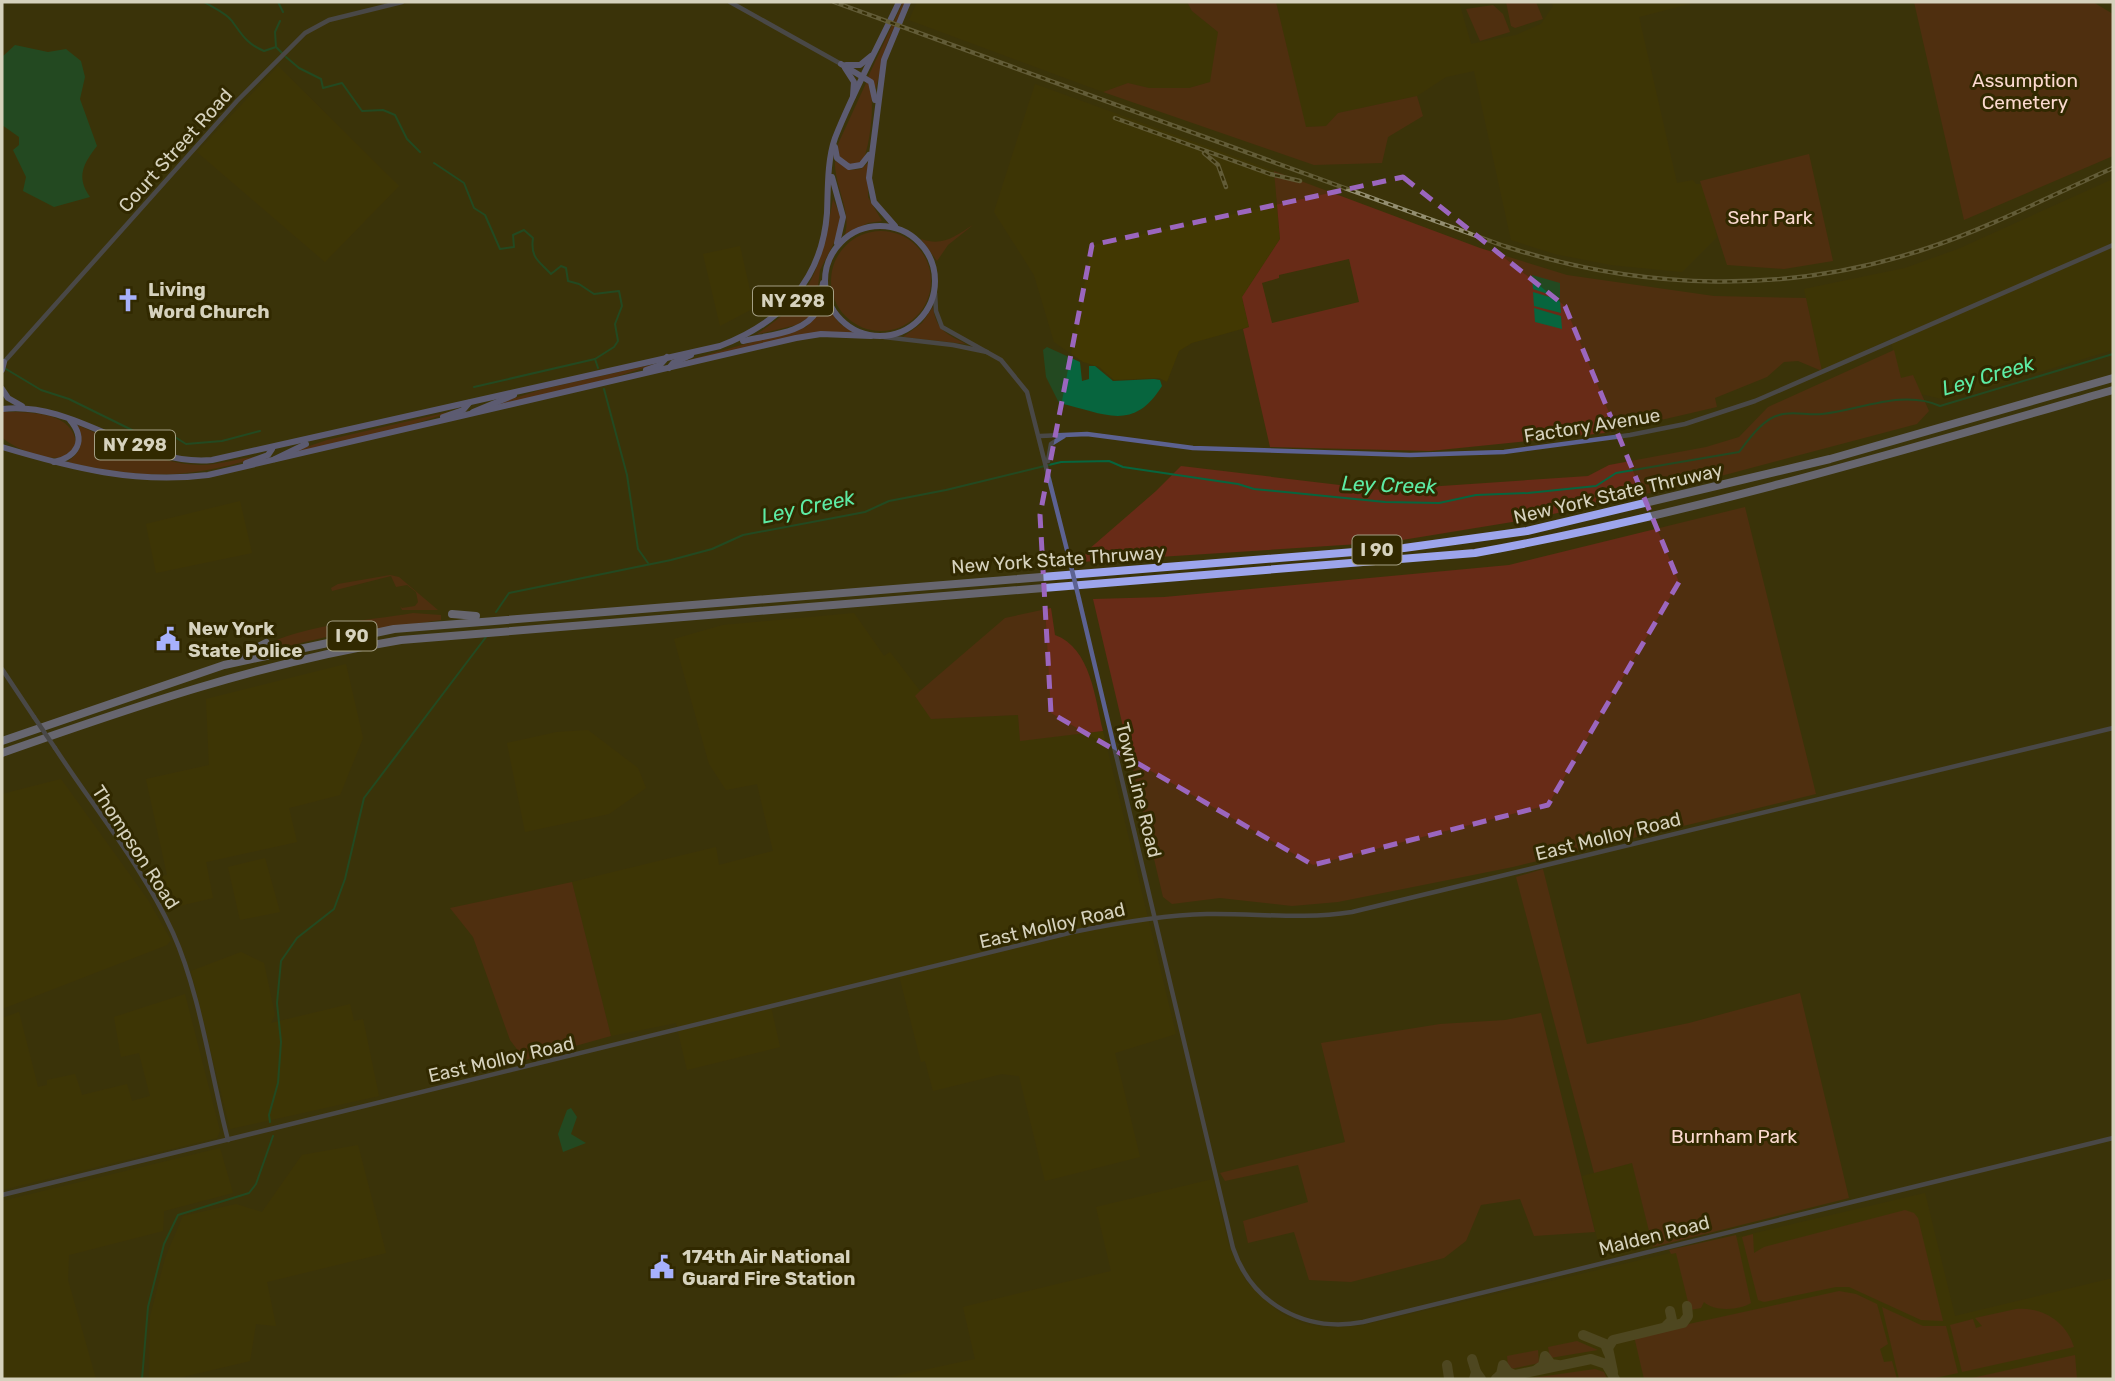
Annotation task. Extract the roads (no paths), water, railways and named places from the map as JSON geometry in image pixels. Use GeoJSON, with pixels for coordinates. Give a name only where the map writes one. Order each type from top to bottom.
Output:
{"type":"FeatureCollection","features":[{"type":"Feature","properties":{"kind":"highway","name":"New York State Thruway"},"geometry":{"type":"LineString","coordinates":[[2,738],[211,669],[348,637],[496,619],[1465,541],[1527,531],[1830,458],[2113,377]]}},
{"type":"Feature","properties":{"kind":"highway","name":"New York State Thruway"},"geometry":{"type":"LineString","coordinates":[[2,753],[234,675],[301,658],[401,640],[1475,552],[1541,540],[1837,469],[2113,390]]}},
{"type":"Feature","properties":{"kind":"highway"},"geometry":{"type":"LineString","coordinates":[[452,614],[496,619]]}},
{"type":"Feature","properties":{"kind":"highway"},"geometry":{"type":"LineString","coordinates":[[211,669],[266,643]]}},
{"type":"Feature","properties":{"kind":"main road","name":"NY 298"},"geometry":{"type":"LineString","coordinates":[[720,346],[752,333],[772,320],[803,287],[823,242],[835,138],[899,2]]}},
{"type":"Feature","properties":{"kind":"main road"},"geometry":{"type":"LineString","coordinates":[[908,2],[884,60],[869,178],[873,202],[897,228],[915,238],[929,255],[934,269],[935,293]]}},
{"type":"Feature","properties":{"kind":"main road"},"geometry":{"type":"LineString","coordinates":[[841,64],[860,65],[876,50]]}},
{"type":"Feature","properties":{"kind":"main road"},"geometry":{"type":"LineString","coordinates":[[841,64],[864,77],[874,89],[876,114]]}},
{"type":"Feature","properties":{"kind":"main road"},"geometry":{"type":"LineString","coordinates":[[841,64],[854,82],[852,103]]}},
{"type":"Feature","properties":{"kind":"main road"},"geometry":{"type":"LineString","coordinates":[[835,138],[837,158],[845,166],[861,165],[872,149]]}},
{"type":"Feature","properties":{"kind":"main road","name":"NY 298"},"geometry":{"type":"LineString","coordinates":[[830,168],[843,217],[835,249]]}},
{"type":"Feature","properties":{"kind":"main road"},"geometry":{"type":"LineString","coordinates":[[871,336],[840,319],[830,303],[825,278],[835,249],[849,235],[866,228],[897,228]]}},
{"type":"Feature","properties":{"kind":"main road","name":"NY 298"},"geometry":{"type":"LineString","coordinates":[[2,409],[27,408],[68,418],[158,454],[180,459],[212,460],[272,449],[806,324],[820,306],[825,278]]}},
{"type":"Feature","properties":{"kind":"main road","name":"NY 298"},"geometry":{"type":"LineString","coordinates":[[3,446],[85,471],[134,478],[172,479],[218,473],[809,336],[884,337],[913,326],[925,315],[935,293]]}},
{"type":"Feature","properties":{"kind":"main road"},"geometry":{"type":"LineString","coordinates":[[669,368],[673,363],[705,349]]}},
{"type":"Feature","properties":{"kind":"main road"},"geometry":{"type":"LineString","coordinates":[[622,379],[660,365],[667,357]]}},
{"type":"Feature","properties":{"kind":"main road"},"geometry":{"type":"LineString","coordinates":[[472,414],[479,407],[532,388]]}},
{"type":"Feature","properties":{"kind":"main road"},"geometry":{"type":"LineString","coordinates":[[2,389],[8,398],[27,408]]}},
{"type":"Feature","properties":{"kind":"main road"},"geometry":{"type":"LineString","coordinates":[[412,428],[464,410],[469,402]]}},
{"type":"Feature","properties":{"kind":"main road"},"geometry":{"type":"LineString","coordinates":[[52,462],[72,456],[79,445],[77,429],[68,418]]}},
{"type":"Feature","properties":{"kind":"main road"},"geometry":{"type":"LineString","coordinates":[[274,460],[278,455],[328,436]]}},
{"type":"Feature","properties":{"kind":"main road"},"geometry":{"type":"LineString","coordinates":[[218,473],[268,455],[272,449]]}},
{"type":"Feature","properties":{"kind":"street","name":"Court Street Road"},"geometry":{"type":"LineString","coordinates":[[3,366],[233,105],[305,33],[329,20],[402,2]]}},
{"type":"Feature","properties":{"kind":"street"},"geometry":{"type":"LineString","coordinates":[[730,2],[841,64]]}},
{"type":"Feature","properties":{"kind":"street","name":"Factory Avenue"},"geometry":{"type":"LineString","coordinates":[[1040,436],[1102,435],[1205,449],[1410,455],[1504,452],[1630,435],[1685,424],[1781,391],[2113,245]]}},
{"type":"Feature","properties":{"kind":"street"},"geometry":{"type":"LineString","coordinates":[[935,293],[936,311],[942,327],[991,354],[1012,370],[1027,392],[1047,458]]}},
{"type":"Feature","properties":{"kind":"street"},"geometry":{"type":"LineString","coordinates":[[884,337],[953,345],[991,354]]}},
{"type":"Feature","properties":{"kind":"street"},"geometry":{"type":"LineString","coordinates":[[1047,458],[1051,444],[1067,435]]}},
{"type":"Feature","properties":{"kind":"street","name":"Town Line Road"},"geometry":{"type":"LineString","coordinates":[[1047,458],[1233,1248]]}},
{"type":"Feature","properties":{"kind":"street","name":"Thompson Road"},"geometry":{"type":"LineString","coordinates":[[2,668],[151,891],[173,933],[188,977],[228,1140]]}},
{"type":"Feature","properties":{"kind":"street","name":"East Molloy Road"},"geometry":{"type":"LineString","coordinates":[[2,1195],[1073,933],[1155,918],[1208,914],[1295,918],[1352,912],[2113,728]]}},
{"type":"Feature","properties":{"kind":"street","name":"Malden Road"},"geometry":{"type":"LineString","coordinates":[[1233,1248],[1246,1276],[1277,1307],[1316,1323],[1352,1324],[2113,1138]]}},
{"type":"Feature","properties":{"kind":"waterway"},"geometry":{"type":"LineString","coordinates":[[204,2],[229,18],[253,45],[264,51],[276,47],[282,53]]}},
{"type":"Feature","properties":{"kind":"waterway"},"geometry":{"type":"LineString","coordinates":[[278,2],[283,12]]}},
{"type":"Feature","properties":{"kind":"waterway"},"geometry":{"type":"LineString","coordinates":[[276,47],[275,32],[280,21]]}},
{"type":"Feature","properties":{"kind":"waterway"},"geometry":{"type":"LineString","coordinates":[[286,57],[299,68],[321,79],[323,88],[342,83],[362,111],[383,110],[395,115],[407,139],[420,152]]}},
{"type":"Feature","properties":{"kind":"waterway"},"geometry":{"type":"LineString","coordinates":[[434,163],[464,183],[474,208],[485,215],[500,249],[514,247],[513,235],[524,230],[533,238],[536,259],[551,274],[561,266],[566,268],[568,281],[579,284],[594,294],[619,291],[622,306],[615,324],[618,341],[614,347],[595,359],[598,368]]}},
{"type":"Feature","properties":{"kind":"waterway","name":"Ley Creek"},"geometry":{"type":"LineString","coordinates":[[496,612],[509,593],[671,560],[712,549],[743,535],[865,512],[889,501],[1061,462],[1109,461],[1123,467],[1238,484],[1254,489],[1385,502],[1439,503],[1476,495],[1596,486],[1616,473],[1739,452],[1762,425],[1773,417],[1784,414],[1822,414],[1896,400],[1926,401],[1940,406],[2113,354]]}},
{"type":"Feature","properties":{"kind":"waterway"},"geometry":{"type":"LineString","coordinates":[[474,387],[595,359]]}},
{"type":"Feature","properties":{"kind":"waterway"},"geometry":{"type":"LineString","coordinates":[[6,369],[41,390],[69,399],[136,432],[167,432],[186,444],[222,441],[260,431]]}},
{"type":"Feature","properties":{"kind":"waterway"},"geometry":{"type":"LineString","coordinates":[[604,389],[627,475],[638,549],[648,563]]}},
{"type":"Feature","properties":{"kind":"waterway"},"geometry":{"type":"LineString","coordinates":[[270,1122],[269,1115],[278,1083],[281,1042],[277,1003],[281,961],[297,938],[334,909],[345,879],[364,798],[486,637]]}},
{"type":"Feature","properties":{"kind":"waterway"},"geometry":{"type":"LineString","coordinates":[[142,1379],[148,1307],[164,1244],[178,1215],[249,1193],[256,1184],[273,1136]]}},
{"type":"Feature","properties":{"kind":"railway"},"geometry":{"type":"LineString","coordinates":[[834,2],[1504,246],[1556,261],[1662,279],[1716,282],[1769,280],[1823,274],[1876,263],[1928,248],[1975,230],[2113,168]]}},
{"type":"Feature","properties":{"kind":"railway"},"geometry":{"type":"LineString","coordinates":[[1115,118],[1270,174],[1300,181]]}},
{"type":"Feature","properties":{"kind":"railway"},"geometry":{"type":"LineString","coordinates":[[1204,153],[1218,165],[1226,187]]}},
{"type":"Feature","properties":{"kind":"place","name":"Living Word Church"},"geometry":{"type":"Point","coordinates":[128,300]}},
{"type":"Feature","properties":{"kind":"place","name":"New York State Police"},"geometry":{"type":"Point","coordinates":[168,639]}},
{"type":"Feature","properties":{"kind":"place","name":"174th Air National Guard Fire Station"},"geometry":{"type":"Point","coordinates":[662,1267]}},
{"type":"Feature","properties":{"kind":"park label","name":"Assumption Cemetery"},"geometry":{"type":"Point","coordinates":[2025,91]}},
{"type":"Feature","properties":{"kind":"park label","name":"Sehr Park"},"geometry":{"type":"Point","coordinates":[1770,217]}},
{"type":"Feature","properties":{"kind":"park label","name":"Burnham Park"},"geometry":{"type":"Point","coordinates":[1734,1136]}}]}
